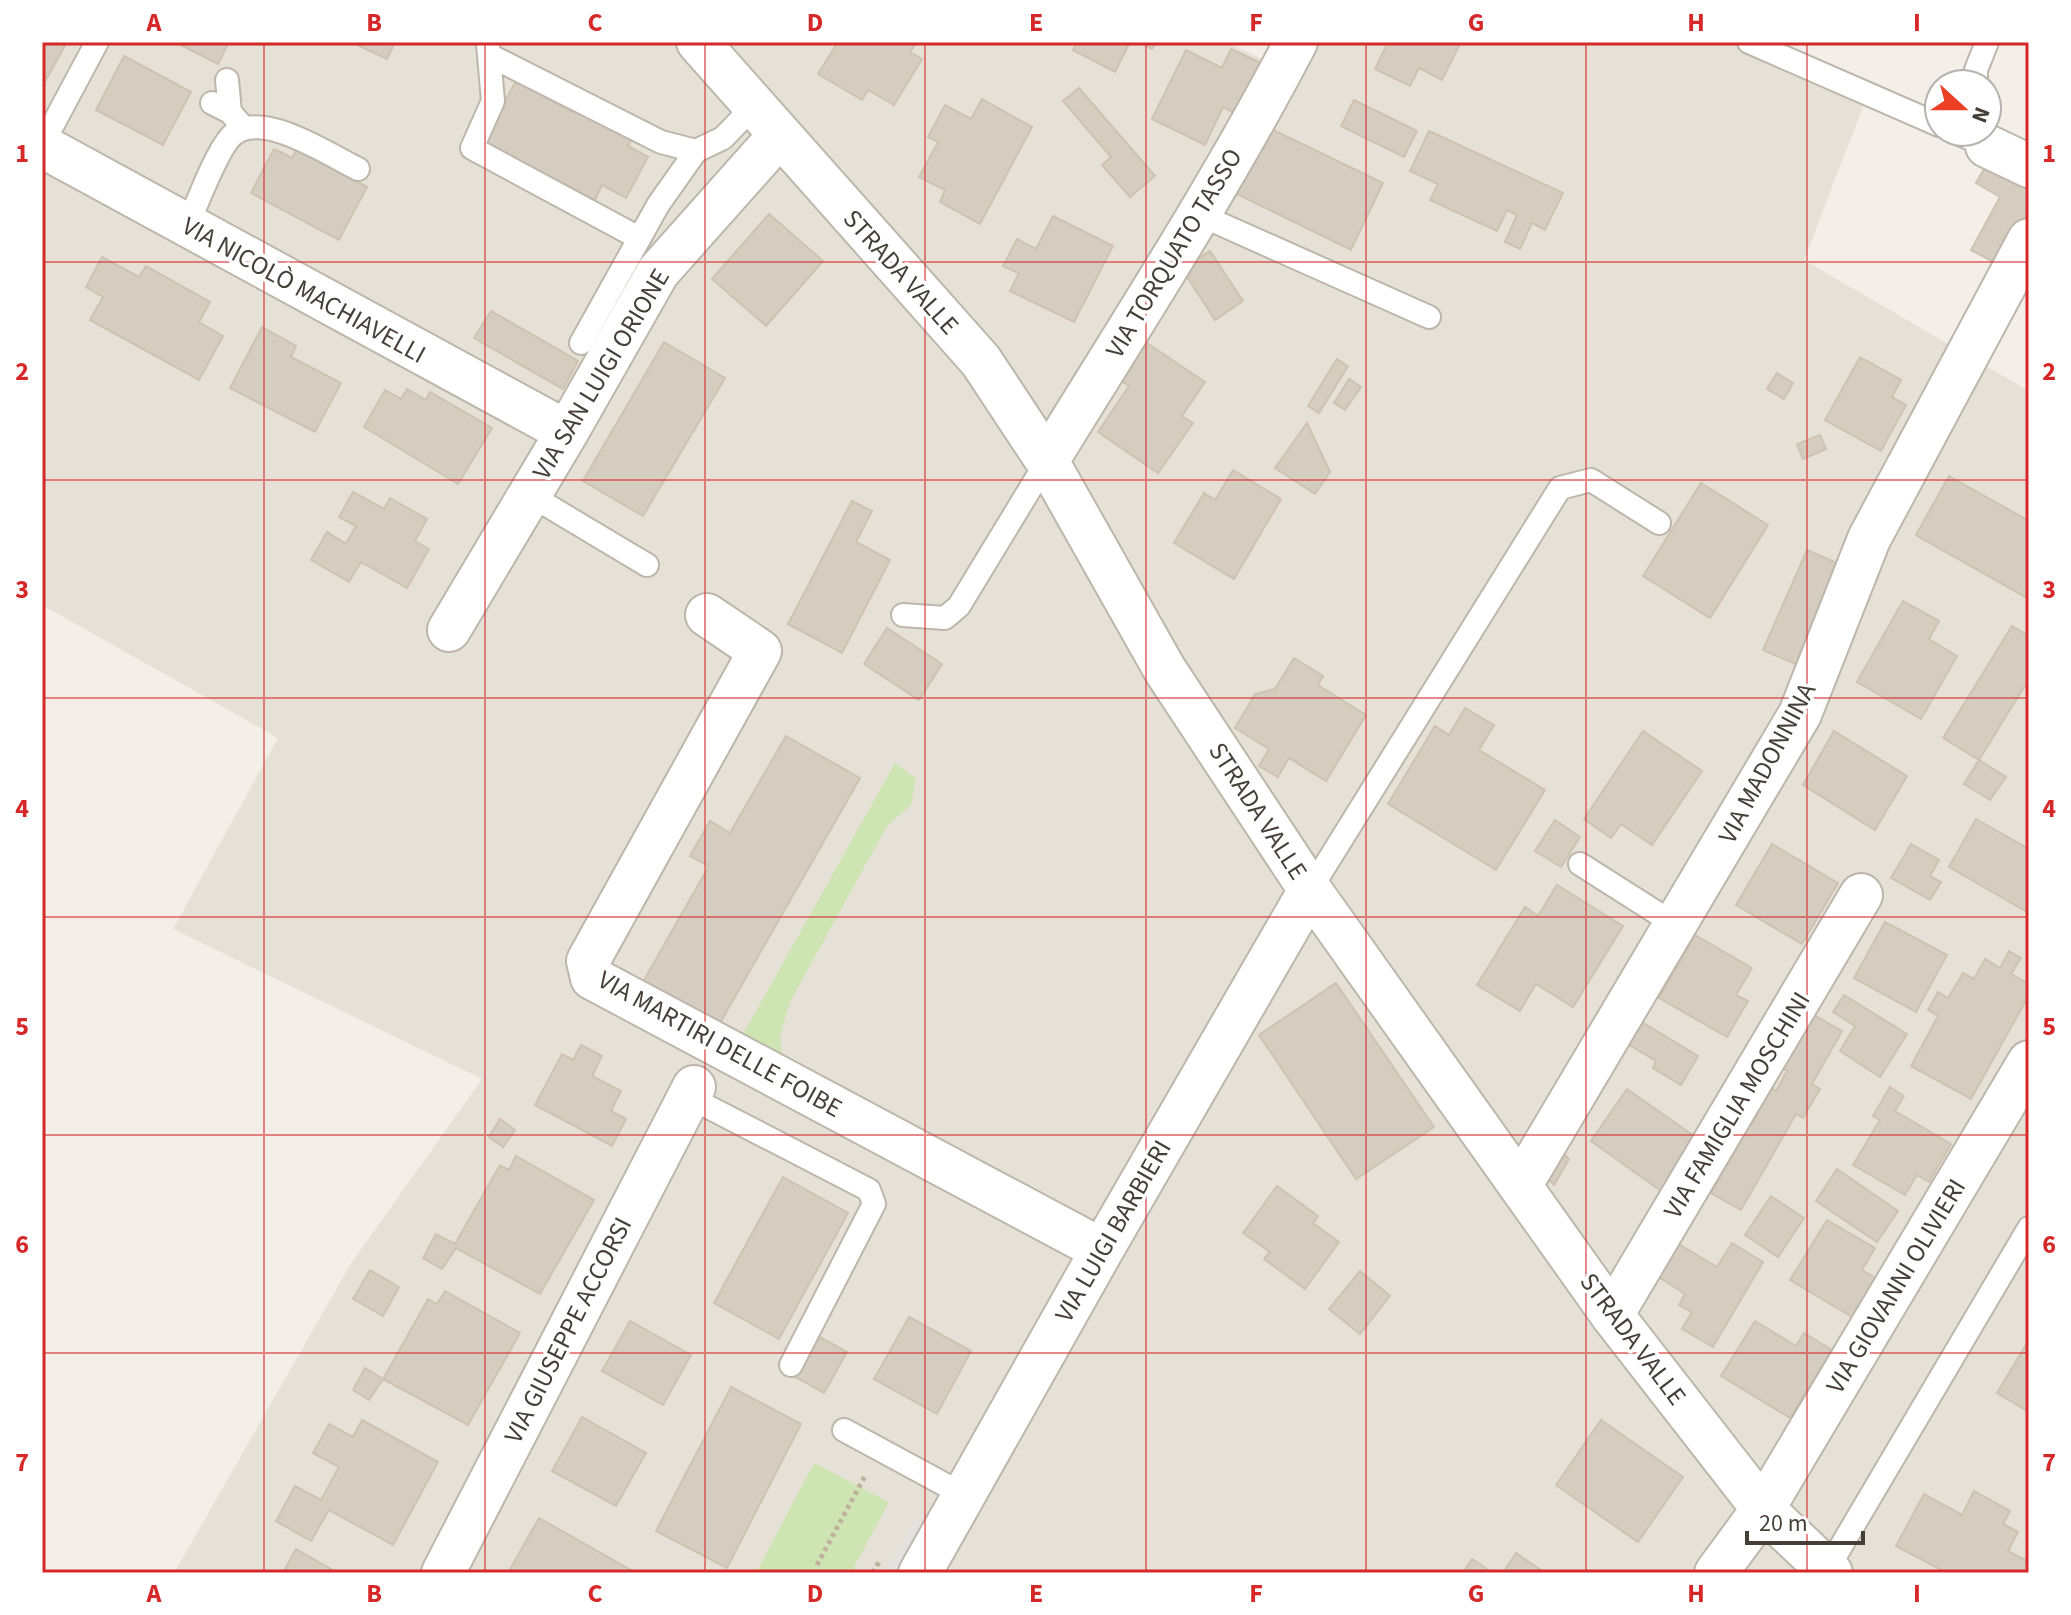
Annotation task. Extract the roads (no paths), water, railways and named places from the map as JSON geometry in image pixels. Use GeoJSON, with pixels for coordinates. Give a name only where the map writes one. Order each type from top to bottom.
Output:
{"type":"FeatureCollection","features":[{"type":"Feature","properties":{"kind":"street","name":"STRADA VALLE"},"geometry":{"type":"LineString","coordinates":[[698,42],[981,361],[1047,461],[1165,670],[1310,890],[1612,1315],[1763,1509],[1829,1571]]}},
{"type":"Feature","properties":{"kind":"street","name":"VIA TORQUATO TASSO"},"geometry":{"type":"LineString","coordinates":[[1047,461],[1265,102],[1296,42]]}},
{"type":"Feature","properties":{"kind":"street","name":"VIA SAN LUIGI ORIONE"},"geometry":{"type":"LineString","coordinates":[[449,630],[658,272],[766,121]]}},
{"type":"Feature","properties":{"kind":"street","name":"VIA NICOLÒ MACHIAVELLI"},"geometry":{"type":"LineString","coordinates":[[42,146],[567,432]]}},
{"type":"Feature","properties":{"kind":"street"},"geometry":{"type":"LineString","coordinates":[[1995,148],[2029,166]]}},
{"type":"Feature","properties":{"kind":"street","name":"VIA MADONNINA"},"geometry":{"type":"LineString","coordinates":[[1520,1186],[1800,714],[1869,539],[2029,240]]}},
{"type":"Feature","properties":{"kind":"street","name":"VIA MARTIRI DELLE FOIBE"},"geometry":{"type":"LineString","coordinates":[[707,615],[760,651],[588,961],[592,978],[1102,1250]]}},
{"type":"Feature","properties":{"kind":"street","name":"VIA LUIGI BARBIERI"},"geometry":{"type":"LineString","coordinates":[[920,1573],[1310,890]]}},
{"type":"Feature","properties":{"kind":"street","name":"VIA FAMIGLIA MOSCHINI"},"geometry":{"type":"LineString","coordinates":[[1612,1315],[1861,895]]}},
{"type":"Feature","properties":{"kind":"street","name":"VIA GIOVANNI OLIVIERI"},"geometry":{"type":"LineString","coordinates":[[1716,1573],[1763,1509],[2029,1062]]}},
{"type":"Feature","properties":{"kind":"street","name":"VIA GIUSEPPE ACCORSI"},"geometry":{"type":"LineString","coordinates":[[443,1573],[692,1092]]}},
{"type":"Feature","properties":{"kind":"lane"},"geometry":{"type":"LineString","coordinates":[[42,146],[97,42]]}},
{"type":"Feature","properties":{"kind":"lane"},"geometry":{"type":"LineString","coordinates":[[1749,42],[1923,118]]}},
{"type":"Feature","properties":{"kind":"lane"},"geometry":{"type":"LineString","coordinates":[[1977,68],[1987,42]]}},
{"type":"Feature","properties":{"kind":"lane"},"geometry":{"type":"LineString","coordinates":[[488,49],[661,142],[696,151]]}},
{"type":"Feature","properties":{"kind":"lane"},"geometry":{"type":"LineString","coordinates":[[488,49],[493,101],[472,148],[639,238]]}},
{"type":"Feature","properties":{"kind":"lane"},"geometry":{"type":"LineString","coordinates":[[187,226],[228,139],[227,80]]}},
{"type":"Feature","properties":{"kind":"lane"},"geometry":{"type":"LineString","coordinates":[[228,114],[269,127],[358,169]]}},
{"type":"Feature","properties":{"kind":"lane"},"geometry":{"type":"LineString","coordinates":[[581,343],[658,205],[696,151],[766,121]]}},
{"type":"Feature","properties":{"kind":"lane"},"geometry":{"type":"LineString","coordinates":[[1198,214],[1429,317]]}},
{"type":"Feature","properties":{"kind":"lane"},"geometry":{"type":"LineString","coordinates":[[903,615],[945,618],[959,606],[1047,461]]}},
{"type":"Feature","properties":{"kind":"lane"},"geometry":{"type":"LineString","coordinates":[[1310,890],[1560,488],[1591,480],[1659,523]]}},
{"type":"Feature","properties":{"kind":"lane"},"geometry":{"type":"LineString","coordinates":[[530,495],[647,565]]}},
{"type":"Feature","properties":{"kind":"lane"},"geometry":{"type":"LineString","coordinates":[[1580,864],[1676,925]]}},
{"type":"Feature","properties":{"kind":"lane"},"geometry":{"type":"LineString","coordinates":[[692,1092],[869,1190],[874,1204],[791,1365]]}},
{"type":"Feature","properties":{"kind":"lane"},"geometry":{"type":"LineString","coordinates":[[1829,1571],[2029,1228]]}},
{"type":"Feature","properties":{"kind":"lane"},"geometry":{"type":"LineString","coordinates":[[844,1430],[964,1495]]}}]}
